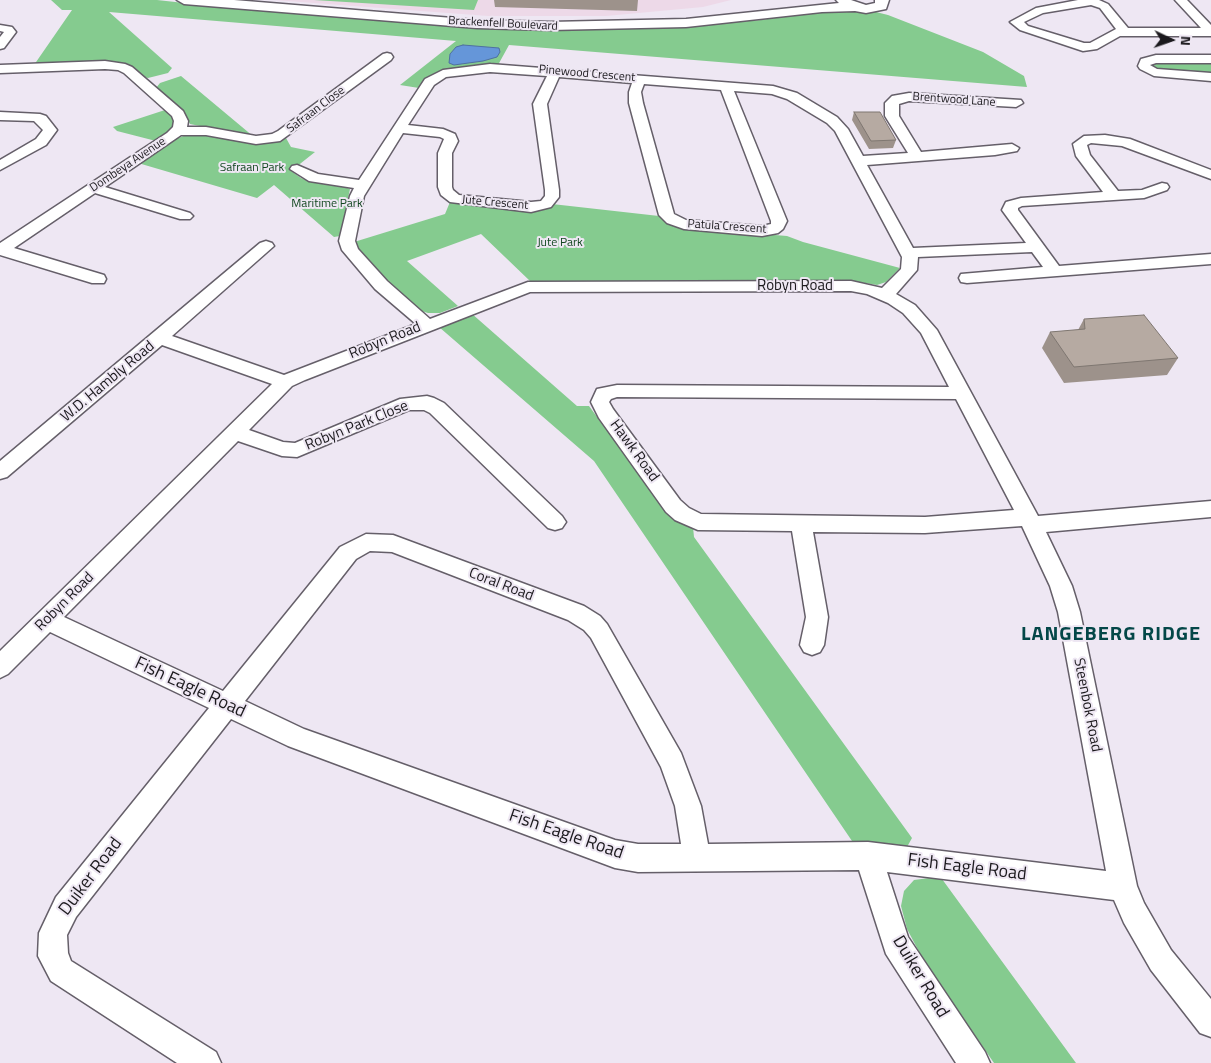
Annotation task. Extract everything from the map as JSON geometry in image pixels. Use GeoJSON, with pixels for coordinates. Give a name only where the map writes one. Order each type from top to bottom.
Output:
{"type":"FeatureCollection","features":[{"type":"Feature","properties":{"kind":"street","name":"Brackenfell Boulevard"},"geometry":{"type":"LineString","coordinates":[[184,0],[477,24],[559,26],[686,23],[822,8],[846,2],[872,9],[881,6],[885,1]]}},
{"type":"Feature","properties":{"kind":"street"},"geometry":{"type":"LineString","coordinates":[[1180,0],[1211,32]]}},
{"type":"Feature","properties":{"kind":"street"},"geometry":{"type":"LineString","coordinates":[[1124,31],[1104,6],[1092,1],[1040,10],[1016,22],[1024,28],[1083,47],[1094,46],[1116,32],[1124,31],[1211,32]]}},
{"type":"Feature","properties":{"kind":"street"},"geometry":{"type":"LineString","coordinates":[[1190,10],[1204,10]]}},
{"type":"Feature","properties":{"kind":"street"},"geometry":{"type":"LineString","coordinates":[[0,28],[6,28],[10,32],[0,46]]}},
{"type":"Feature","properties":{"kind":"street","name":"Safraan Close"},"geometry":{"type":"LineString","coordinates":[[178,131],[206,131],[256,140],[275,138],[387,57]]}},
{"type":"Feature","properties":{"kind":"street"},"geometry":{"type":"LineString","coordinates":[[1211,59],[1154,60],[1144,65],[1146,69],[1154,72],[1211,77]]}},
{"type":"Feature","properties":{"kind":"street","name":"Dombeya Avenue"},"geometry":{"type":"LineString","coordinates":[[0,69],[105,65],[120,67],[128,70],[178,114],[181,121],[178,131],[1,250]]}},
{"type":"Feature","properties":{"kind":"street","name":"Pinewood Crescent"},"geometry":{"type":"LineString","coordinates":[[427,325],[381,285],[348,246],[347,241],[357,196],[363,184],[429,82],[438,75],[496,68],[773,90],[792,96],[839,126],[904,246]]}},
{"type":"Feature","properties":{"kind":"street","name":"Jute Crescent"},"geometry":{"type":"LineString","coordinates":[[399,128],[443,133],[450,137],[451,141],[445,153],[445,187],[446,192],[451,197],[465,201],[531,207],[546,204],[551,200],[553,194],[540,104],[554,72]]}},
{"type":"Feature","properties":{"kind":"street","name":"Patula Crescent"},"geometry":{"type":"LineString","coordinates":[[639,79],[636,103],[667,215],[672,220],[684,224],[762,232],[773,230],[778,226],[779,221],[726,86]]}},
{"type":"Feature","properties":{"kind":"street","name":"Brentwood Lane"},"geometry":{"type":"LineString","coordinates":[[916,155],[892,116],[892,103],[897,99],[909,97],[1016,104]]}},
{"type":"Feature","properties":{"kind":"street"},"geometry":{"type":"LineString","coordinates":[[0,116],[35,117],[41,119],[50,130],[42,142],[0,166]]}},
{"type":"Feature","properties":{"kind":"street"},"geometry":{"type":"LineString","coordinates":[[1114,196],[1083,156],[1080,144],[1084,141],[1100,139],[1125,142],[1211,175]]}},
{"type":"Feature","properties":{"kind":"street"},"geometry":{"type":"LineString","coordinates":[[858,161],[916,155],[995,151],[1012,148]]}},
{"type":"Feature","properties":{"kind":"street"},"geometry":{"type":"LineString","coordinates":[[296,169],[314,178],[363,184]]}},
{"type":"Feature","properties":{"kind":"street"},"geometry":{"type":"LineString","coordinates":[[1054,272],[1010,210],[1012,205],[1015,203],[1144,194],[1162,187]]}},
{"type":"Feature","properties":{"kind":"street"},"geometry":{"type":"LineString","coordinates":[[93,188],[185,216]]}},
{"type":"Feature","properties":{"kind":"street"},"geometry":{"type":"LineString","coordinates":[[904,246],[1027,234]]}},
{"type":"Feature","properties":{"kind":"street"},"geometry":{"type":"LineString","coordinates":[[159,338],[170,326],[266,246]]}},
{"type":"Feature","properties":{"kind":"street"},"geometry":{"type":"LineString","coordinates":[[904,246],[1037,247]]}},
{"type":"Feature","properties":{"kind":"street"},"geometry":{"type":"LineString","coordinates":[[885,295],[909,270],[911,262],[904,246]]}},
{"type":"Feature","properties":{"kind":"street"},"geometry":{"type":"LineString","coordinates":[[1,250],[98,279]]}},
{"type":"Feature","properties":{"kind":"street"},"geometry":{"type":"LineString","coordinates":[[967,278],[1204,260],[1211,277]]}},
{"type":"Feature","properties":{"kind":"street","name":"Robyn Road"},"geometry":{"type":"LineString","coordinates":[[0,667],[285,382],[522,288],[536,286],[851,286],[885,295]]}},
{"type":"Feature","properties":{"kind":"street","name":"Steenbok Road"},"geometry":{"type":"LineString","coordinates":[[885,295],[909,309],[923,322],[1030,521],[1067,603],[1123,887],[1134,913],[1161,960],[1211,1022]]}},
{"type":"Feature","properties":{"kind":"street","name":"W.D. Hambly Road"},"geometry":{"type":"LineString","coordinates":[[0,472],[159,338],[285,382]]}},
{"type":"Feature","properties":{"kind":"street","name":"Hawk Road"},"geometry":{"type":"LineString","coordinates":[[962,393],[617,391],[604,394],[600,402],[673,506],[682,514],[698,522],[925,525],[1030,521],[1211,509]]}},
{"type":"Feature","properties":{"kind":"street","name":"Robyn Park Close"},"geometry":{"type":"LineString","coordinates":[[235,432],[282,449],[297,450],[407,404],[427,403],[437,408],[555,522]]}},
{"type":"Feature","properties":{"kind":"street"},"geometry":{"type":"LineString","coordinates":[[801,524],[818,617],[812,645]]}},
{"type":"Feature","properties":{"kind":"street","name":"Coral Road"},"geometry":{"type":"LineString","coordinates":[[226,705],[348,553],[366,543],[393,544],[576,613],[592,623],[672,762],[688,806],[697,857]]}},
{"type":"Feature","properties":{"kind":"street","name":"Fish Eagle Road"},"geometry":{"type":"LineString","coordinates":[[47,620],[297,738],[615,854],[638,858],[868,856],[1123,887]]}},
{"type":"Feature","properties":{"kind":"street","name":"Duiker Road"},"geometry":{"type":"LineString","coordinates":[[205,1063],[61,971],[53,956],[52,946],[53,933],[66,907],[226,705]]}},
{"type":"Feature","properties":{"kind":"street","name":"Duiker Road"},"geometry":{"type":"LineString","coordinates":[[868,856],[896,944],[974,1063]]}},
{"type":"Feature","properties":{"kind":"shaded area"},"geometry":{"type":"Polygon","coordinates":[[[274,0],[731,0],[703,7],[606,16],[488,16],[274,0]]]}},
{"type":"Feature","properties":{"kind":"green space"},"geometry":{"type":"Polygon","coordinates":[[[51,0],[157,0],[221,7],[462,26],[556,30],[686,26],[761,20],[833,9],[876,12],[983,52],[1024,76],[1027,87],[509,45],[498,65],[436,73],[428,77],[419,88],[400,85],[456,41],[109,12],[172,68],[168,73],[148,78],[143,77],[134,69],[34,65],[72,10],[62,10],[51,0]]]}},
{"type":"Feature","properties":{"kind":"green space"},"geometry":{"type":"Polygon","coordinates":[[[314,0],[478,0],[474,10],[314,0]]]}},
{"type":"Feature","properties":{"kind":"green space"},"geometry":{"type":"Polygon","coordinates":[[[1211,61],[1211,75],[1159,71],[1152,65],[1156,62],[1211,61]]]}},
{"type":"Feature","properties":{"kind":"green space"},"geometry":{"type":"Polygon","coordinates":[[[181,76],[254,137],[190,124],[184,113],[156,88],[160,83],[181,76]]]}},
{"type":"Feature","properties":{"kind":"green space"},"geometry":{"type":"Polygon","coordinates":[[[165,110],[175,123],[172,129],[156,141],[117,131],[113,127],[165,110]]]}},
{"type":"Feature","properties":{"kind":"green space","name":"Safraan Park"},"geometry":{"type":"Polygon","coordinates":[[[189,134],[283,137],[286,138],[291,147],[315,152],[291,171],[310,182],[342,186],[350,189],[340,236],[334,237],[274,185],[257,198],[138,163],[173,140],[189,134]]]}},
{"type":"Feature","properties":{"kind":"green space","name":"Jute Park"},"geometry":{"type":"Polygon","coordinates":[[[450,202],[530,211],[552,204],[659,216],[668,223],[679,227],[787,236],[900,268],[886,282],[877,285],[853,281],[530,281],[481,234],[407,261],[458,306],[440,313],[428,313],[418,310],[385,281],[356,247],[354,242],[445,214],[450,202]]]}},
{"type":"Feature","properties":{"kind":"green space"},"geometry":{"type":"Polygon","coordinates":[[[471,313],[577,406],[589,406],[662,505],[672,516],[682,523],[693,527],[694,537],[912,838],[907,847],[852,841],[594,461],[439,327],[471,313]]]}},
{"type":"Feature","properties":{"kind":"green space"},"geometry":{"type":"Polygon","coordinates":[[[942,879],[1076,1063],[994,1063],[925,963],[907,929],[901,906],[904,891],[914,880],[942,879]]]}},
{"type":"Feature","properties":{"kind":"water"},"geometry":{"type":"Polygon","coordinates":[[[463,45],[499,48],[500,52],[497,57],[483,61],[454,65],[449,63],[450,54],[456,47],[463,45]]]}},
{"type":"Feature","properties":{"kind":"building"},"geometry":{"type":"Polygon","coordinates":[[[854,112],[880,112],[896,140],[871,141],[854,112]]]}},
{"type":"Feature","properties":{"kind":"building"},"geometry":{"type":"Polygon","coordinates":[[[1144,315],[1178,358],[1074,367],[1050,332],[1085,329],[1084,319],[1144,315]]]}},
{"type":"Feature","properties":{"kind":"district","name":"LANGEBERG RIDGE"},"geometry":{"type":"Point","coordinates":[1111,635]}},
{"type":"Feature","properties":{"kind":"park label","name":"Maritime Park"},"geometry":{"type":"Point","coordinates":[327,204]}}]}
